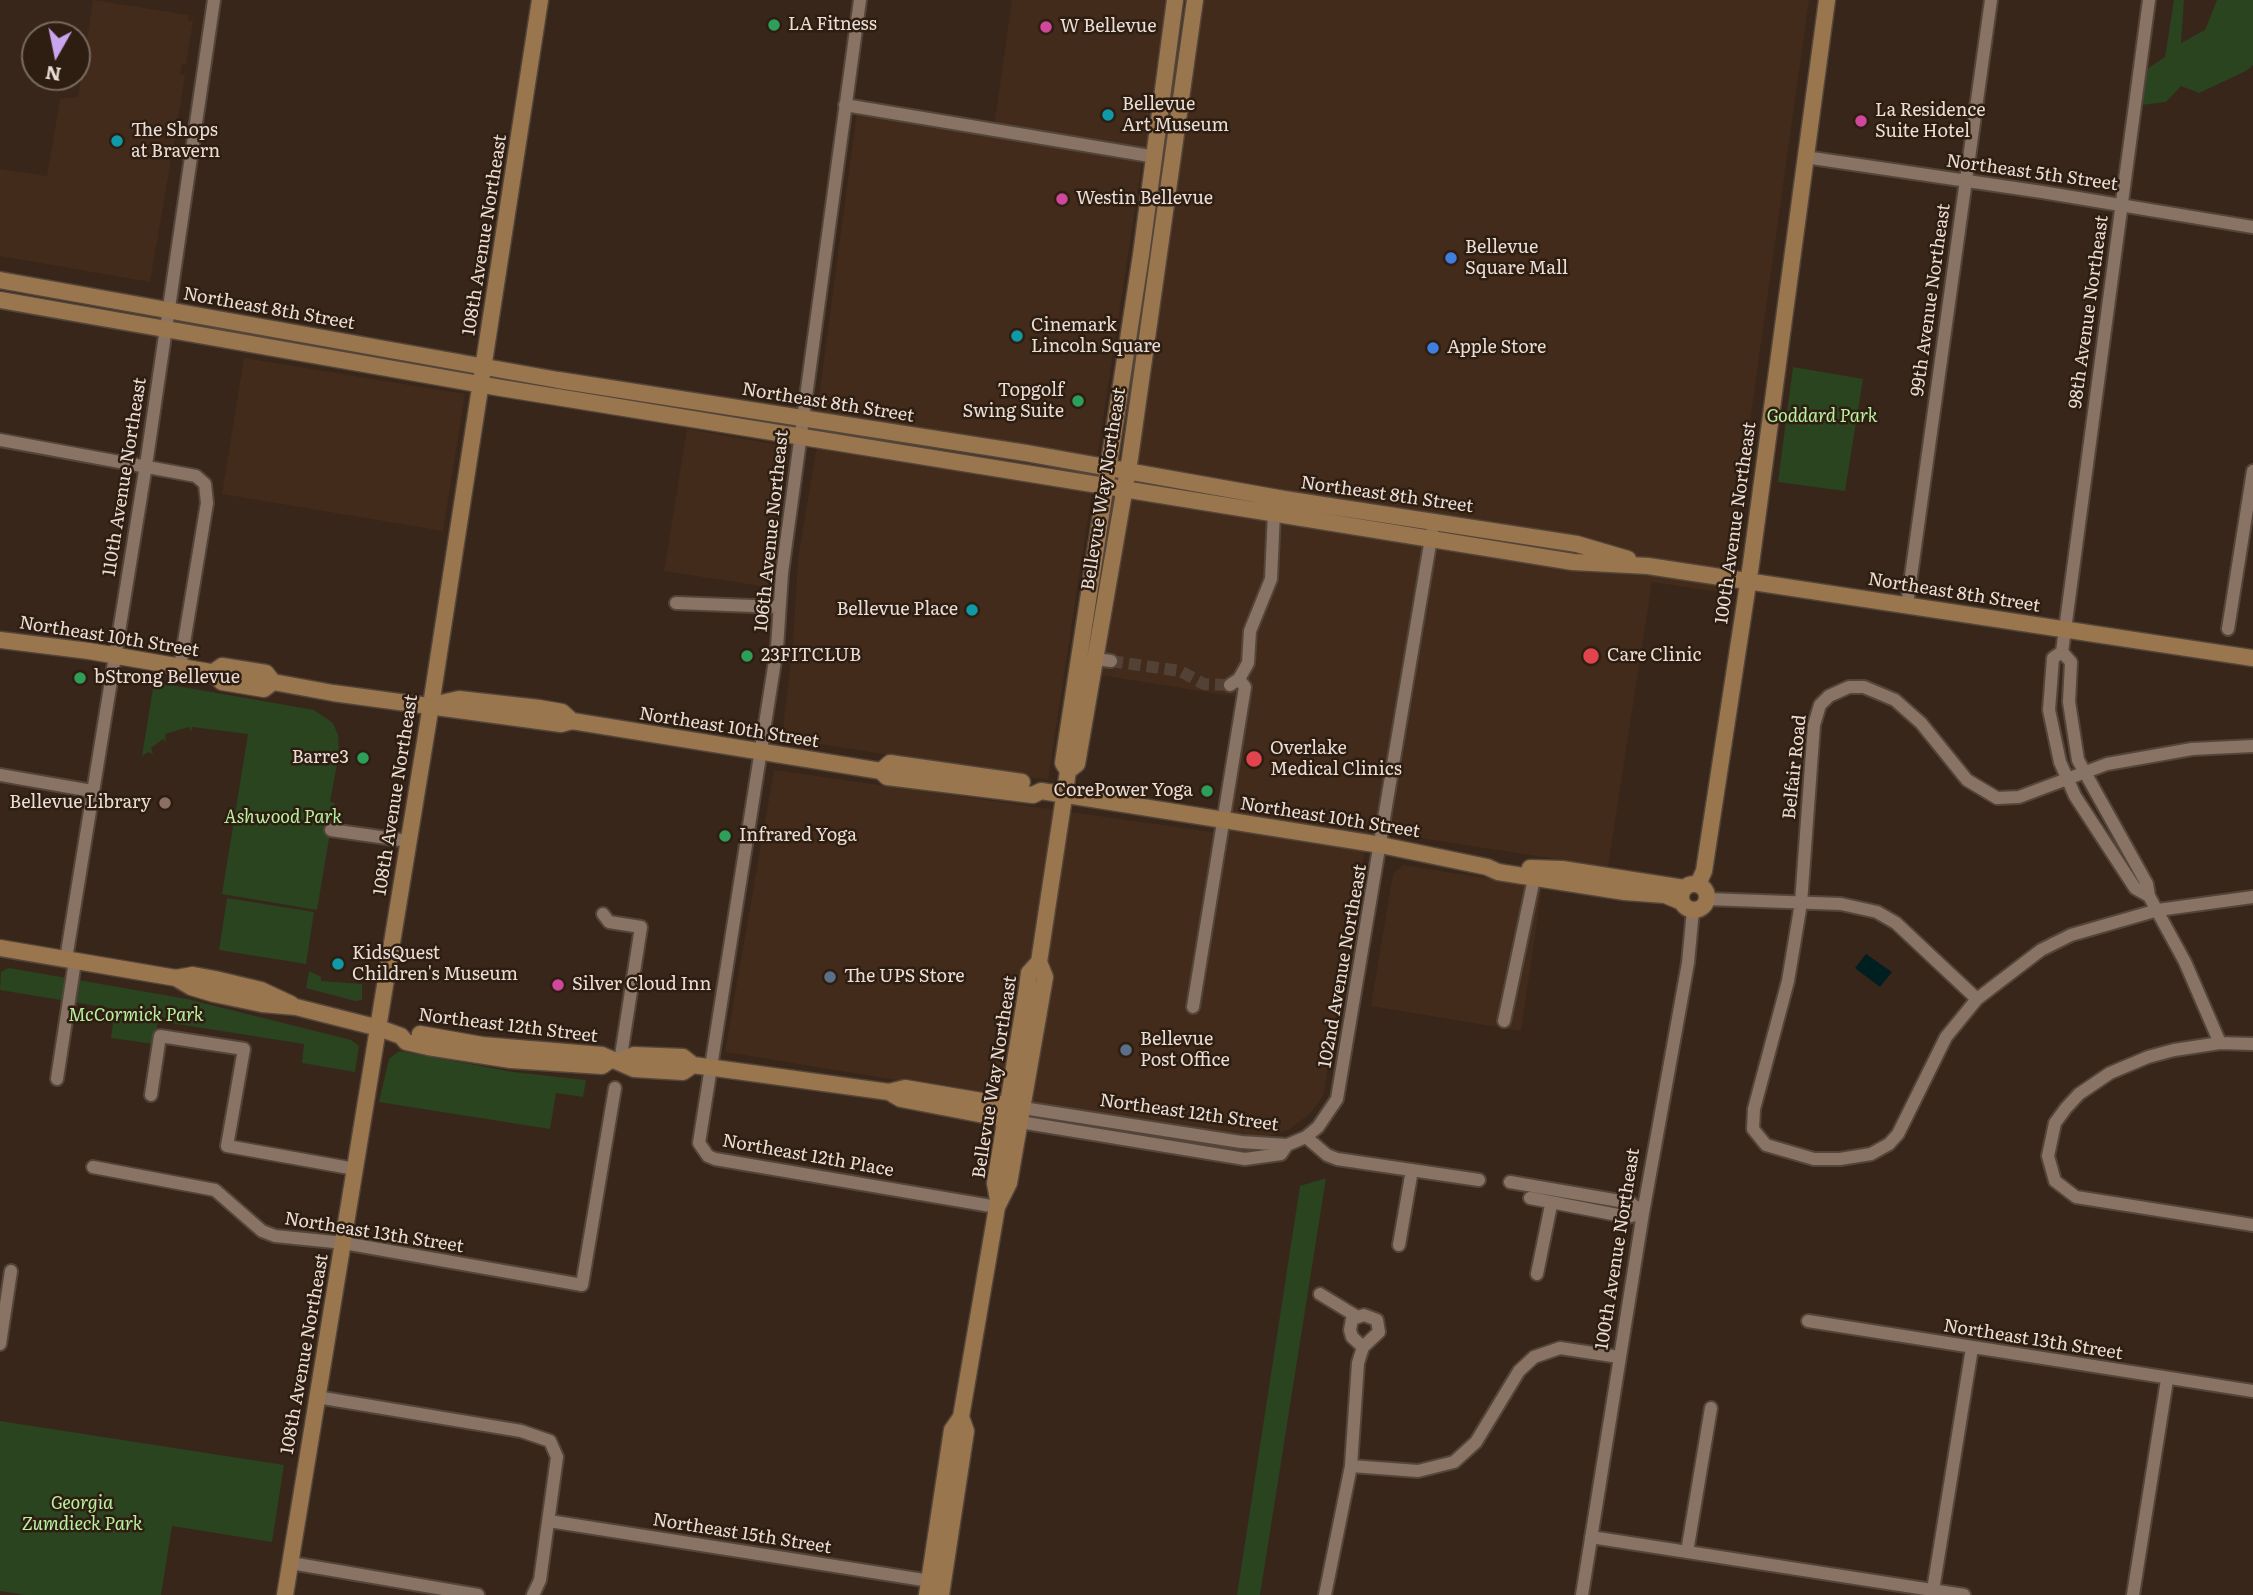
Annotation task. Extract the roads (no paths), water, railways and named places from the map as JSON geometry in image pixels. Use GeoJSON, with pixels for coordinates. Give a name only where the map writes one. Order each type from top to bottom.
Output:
{"type":"FeatureCollection","features":[{"type":"Feature","properties":{"kind":"main road","name":"108th Avenue Northeast"},"geometry":{"type":"LineString","coordinates":[[285,1595],[431,705],[540,0]]}},
{"type":"Feature","properties":{"kind":"main road","name":"Bellevue Way Northeast"},"geometry":{"type":"LineString","coordinates":[[928,1588],[952,1430],[961,1417],[997,1203],[995,1183],[1014,1114],[1029,973],[1039,962],[1068,771],[1063,763],[1156,157],[1175,0]]}},
{"type":"Feature","properties":{"kind":"main road","name":"Bellevue Way Northeast"},"geometry":{"type":"LineString","coordinates":[[1068,771],[1077,764],[1103,660],[1195,0]]}},
{"type":"Feature","properties":{"kind":"main road","name":"100th Avenue Northeast"},"geometry":{"type":"LineString","coordinates":[[1689,896],[1704,870],[1748,581],[1826,0]]}},
{"type":"Feature","properties":{"kind":"main road"},"geometry":{"type":"LineString","coordinates":[[1142,246],[1150,250],[1148,289],[1152,303]]}},
{"type":"Feature","properties":{"kind":"main road","name":"Northeast 8th Street"},"geometry":{"type":"LineString","coordinates":[[0,279],[558,380],[1108,469],[1126,481],[1274,513],[1557,540],[1648,566]]}},
{"type":"Feature","properties":{"kind":"main road","name":"Northeast 8th Street"},"geometry":{"type":"LineString","coordinates":[[0,300],[482,384],[1106,486],[1126,481],[1433,529],[1476,544],[1573,562],[1648,566],[2253,659]]}},
{"type":"Feature","properties":{"kind":"main road"},"geometry":{"type":"LineString","coordinates":[[1476,544],[1486,540],[1547,550],[1557,540]]}},
{"type":"Feature","properties":{"kind":"main road","name":"Northeast 10th Street"},"geometry":{"type":"LineString","coordinates":[[0,640],[115,655],[211,672],[222,682],[264,689],[273,682],[561,724],[572,721],[881,771],[887,776],[1020,794],[1033,795],[1041,791],[1381,845],[1487,867],[1498,872],[1535,873],[1665,895],[1689,896]]}},
{"type":"Feature","properties":{"kind":"main road","name":"Northeast 10th Street"},"geometry":{"type":"LineString","coordinates":[[881,771],[890,763],[1022,782]]}},
{"type":"Feature","properties":{"kind":"main road"},"geometry":{"type":"LineString","coordinates":[[1689,896],[1706,892],[1707,899]]}},
{"type":"Feature","properties":{"kind":"main road","name":"Northeast 12th Street"},"geometry":{"type":"LineString","coordinates":[[0,948],[176,978],[192,975],[215,979],[261,990],[283,998],[296,1007],[379,1028],[401,1036],[406,1042],[511,1060],[602,1066],[614,1061],[634,1069],[683,1072],[693,1065],[712,1065],[889,1092],[901,1099],[1014,1114]]}},
{"type":"Feature","properties":{"kind":"main road","name":"Bellevue Way Northeast"},"geometry":{"type":"LineString","coordinates":[[941,1595],[966,1431],[961,1417]]}},
{"type":"Feature","properties":{"kind":"street","name":"110th Avenue Northeast"},"geometry":{"type":"LineString","coordinates":[[57,1079],[92,791],[146,466],[214,0]]}},
{"type":"Feature","properties":{"kind":"street","name":"106th Avenue Northeast"},"geometry":{"type":"LineString","coordinates":[[712,1065],[777,648],[779,607],[802,418],[860,0]]}},
{"type":"Feature","properties":{"kind":"street","name":"99th Avenue Northeast"},"geometry":{"type":"LineString","coordinates":[[1907,605],[1991,0]]}},
{"type":"Feature","properties":{"kind":"street","name":"98th Avenue Northeast"},"geometry":{"type":"LineString","coordinates":[[2062,652],[2149,0]]}},
{"type":"Feature","properties":{"kind":"street"},"geometry":{"type":"LineString","coordinates":[[845,105],[1156,157]]}},
{"type":"Feature","properties":{"kind":"street","name":"Northeast 5th Street"},"geometry":{"type":"LineString","coordinates":[[1805,158],[2121,204],[2253,227]]}},
{"type":"Feature","properties":{"kind":"street"},"geometry":{"type":"LineString","coordinates":[[0,440],[196,475],[205,484],[207,503],[180,667]]}},
{"type":"Feature","properties":{"kind":"street"},"geometry":{"type":"LineString","coordinates":[[2228,629],[2253,471]]}},
{"type":"Feature","properties":{"kind":"street"},"geometry":{"type":"LineString","coordinates":[[1193,1007],[1245,687],[1234,682],[1248,663],[1250,631],[1271,579],[1274,513]]}},
{"type":"Feature","properties":{"kind":"street","name":"102nd Avenue Northeast"},"geometry":{"type":"LineString","coordinates":[[1287,1145],[1307,1137],[1326,1117],[1337,1099],[1433,529]]}},
{"type":"Feature","properties":{"kind":"street"},"geometry":{"type":"LineString","coordinates":[[676,603],[779,607]]}},
{"type":"Feature","properties":{"kind":"street"},"geometry":{"type":"LineString","coordinates":[[2149,896],[2135,888],[2075,796],[2060,762],[2049,710],[2053,658],[2062,652],[2071,662],[2069,702],[2078,760],[2147,884],[2149,896],[2199,992],[2220,1043]]}},
{"type":"Feature","properties":{"kind":"street","name":"Belfair Road"},"geometry":{"type":"LineString","coordinates":[[1977,999],[1946,1037],[1898,1134],[1889,1144],[1871,1154],[1840,1159],[1814,1158],[1766,1144],[1753,1129],[1754,1109],[1788,981],[1801,903],[1814,725],[1820,705],[1837,690],[1864,687],[1895,700],[1922,723],[1967,780],[1986,794],[1997,798],[2019,797],[2107,764],[2178,751],[2253,746]]}},
{"type":"Feature","properties":{"kind":"street"},"geometry":{"type":"LineString","coordinates":[[0,775],[92,791]]}},
{"type":"Feature","properties":{"kind":"street","name":"Northeast 10th Street"},"geometry":{"type":"LineString","coordinates":[[1022,782],[1035,784],[1041,791]]}},
{"type":"Feature","properties":{"kind":"street"},"geometry":{"type":"LineString","coordinates":[[331,830],[408,841]]}},
{"type":"Feature","properties":{"kind":"street"},"geometry":{"type":"LineString","coordinates":[[1503,1021],[1535,873]]}},
{"type":"Feature","properties":{"kind":"street","name":"100th Avenue Northeast"},"geometry":{"type":"LineString","coordinates":[[1582,1595],[1643,1213],[1688,963],[1689,896]]}},
{"type":"Feature","properties":{"kind":"street"},"geometry":{"type":"LineString","coordinates":[[1707,899],[1861,906],[1877,912],[1904,930],[1977,999],[2041,950],[2071,935],[2158,910],[2253,897]]}},
{"type":"Feature","properties":{"kind":"street"},"geometry":{"type":"LineString","coordinates":[[603,914],[610,922],[641,927],[614,1061]]}},
{"type":"Feature","properties":{"kind":"street"},"geometry":{"type":"LineString","coordinates":[[150,1095],[160,1036],[244,1049],[228,1146],[355,1169]]}},
{"type":"Feature","properties":{"kind":"street"},"geometry":{"type":"LineString","coordinates":[[2253,1044],[2220,1043],[2148,1057],[2110,1073],[2079,1094],[2055,1123],[2048,1156],[2055,1181],[2076,1197],[2253,1225]]}},
{"type":"Feature","properties":{"kind":"street","name":"Northeast 12th Place"},"geometry":{"type":"LineString","coordinates":[[712,1065],[707,1105],[698,1135],[699,1143],[708,1156],[997,1203]]}},
{"type":"Feature","properties":{"kind":"street","name":"Northeast 13th Street"},"geometry":{"type":"LineString","coordinates":[[93,1167],[204,1186],[226,1196],[253,1223],[275,1236],[344,1243],[582,1285],[615,1088]]}},
{"type":"Feature","properties":{"kind":"street","name":"Northeast 12th Street"},"geometry":{"type":"LineString","coordinates":[[1014,1114],[1206,1136],[1287,1145],[1281,1154],[1245,1159],[1143,1142],[1014,1114]]}},
{"type":"Feature","properties":{"kind":"street"},"geometry":{"type":"LineString","coordinates":[[1143,1142],[1158,1138],[1196,1142],[1206,1136]]}},
{"type":"Feature","properties":{"kind":"street"},"geometry":{"type":"LineString","coordinates":[[1307,1137],[1327,1155],[1337,1159],[1479,1180]]}},
{"type":"Feature","properties":{"kind":"street"},"geometry":{"type":"LineString","coordinates":[[1399,1245],[1412,1170]]}},
{"type":"Feature","properties":{"kind":"street"},"geometry":{"type":"LineString","coordinates":[[1510,1182],[1631,1203],[1643,1213]]}},
{"type":"Feature","properties":{"kind":"street"},"geometry":{"type":"LineString","coordinates":[[1530,1198],[1551,1205],[1628,1217],[1643,1213]]}},
{"type":"Feature","properties":{"kind":"street"},"geometry":{"type":"LineString","coordinates":[[1537,1274],[1551,1205]]}},
{"type":"Feature","properties":{"kind":"street"},"geometry":{"type":"LineString","coordinates":[[0,1344],[11,1271]]}},
{"type":"Feature","properties":{"kind":"street"},"geometry":{"type":"LineString","coordinates":[[1320,1294],[1356,1317]]}},
{"type":"Feature","properties":{"kind":"street"},"geometry":{"type":"LineString","coordinates":[[1325,1595],[1351,1466],[1359,1363],[1363,1347],[1374,1339],[1379,1325],[1377,1320],[1364,1315],[1352,1319],[1350,1330],[1352,1337],[1363,1347]]}},
{"type":"Feature","properties":{"kind":"street","name":"Northeast 13th Street"},"geometry":{"type":"LineString","coordinates":[[1808,1321],[2167,1380],[2253,1391]]}},
{"type":"Feature","properties":{"kind":"street"},"geometry":{"type":"LineString","coordinates":[[1351,1466],[1418,1471],[1454,1462],[1476,1442],[1519,1371],[1534,1357],[1545,1351],[1569,1348],[1619,1357]]}},
{"type":"Feature","properties":{"kind":"street"},"geometry":{"type":"LineString","coordinates":[[1933,1590],[1972,1348]]}},
{"type":"Feature","properties":{"kind":"street"},"geometry":{"type":"LineString","coordinates":[[2133,1595],[2167,1380]]}},
{"type":"Feature","properties":{"kind":"street"},"geometry":{"type":"LineString","coordinates":[[317,1397],[521,1431],[550,1441],[557,1457],[540,1580],[533,1595]]}},
{"type":"Feature","properties":{"kind":"street"},"geometry":{"type":"LineString","coordinates":[[1687,1552],[1712,1408]]}},
{"type":"Feature","properties":{"kind":"street","name":"Northeast 15th Street"},"geometry":{"type":"LineString","coordinates":[[549,1521],[928,1588]]}},
{"type":"Feature","properties":{"kind":"street"},"geometry":{"type":"LineString","coordinates":[[1591,1537],[1964,1595]]}},
{"type":"Feature","properties":{"kind":"street"},"geometry":{"type":"LineString","coordinates":[[291,1563],[478,1595]]}},
{"type":"Feature","properties":{"kind":"water"},"geometry":{"type":"Polygon","coordinates":[[[1866,954],[1892,972],[1880,987],[1855,968],[1866,954]]]}},
{"type":"Feature","properties":{"kind":"tunnel"},"geometry":{"type":"LineString","coordinates":[[1111,661],[1180,671],[1204,684],[1230,685]]}},
{"type":"Feature","properties":{"kind":"place","name":"LA Fitness"},"geometry":{"type":"Point","coordinates":[774,25]}},
{"type":"Feature","properties":{"kind":"place","name":"W Bellevue"},"geometry":{"type":"Point","coordinates":[1046,27]}},
{"type":"Feature","properties":{"kind":"place","name":"Bellevue Art Museum"},"geometry":{"type":"Point","coordinates":[1108,115]}},
{"type":"Feature","properties":{"kind":"place","name":"La Residence Suite Hotel"},"geometry":{"type":"Point","coordinates":[1861,121]}},
{"type":"Feature","properties":{"kind":"place","name":"The Shops at Bravern"},"geometry":{"type":"Point","coordinates":[117,141]}},
{"type":"Feature","properties":{"kind":"place","name":"Westin Bellevue"},"geometry":{"type":"Point","coordinates":[1062,199]}},
{"type":"Feature","properties":{"kind":"place","name":"Bellevue Square Mall"},"geometry":{"type":"Point","coordinates":[1451,258]}},
{"type":"Feature","properties":{"kind":"place","name":"Cinemark Lincoln Square"},"geometry":{"type":"Point","coordinates":[1017,336]}},
{"type":"Feature","properties":{"kind":"place","name":"Apple Store"},"geometry":{"type":"Point","coordinates":[1433,348]}},
{"type":"Feature","properties":{"kind":"place","name":"Topgolf Swing Suite"},"geometry":{"type":"Point","coordinates":[1078,401]}},
{"type":"Feature","properties":{"kind":"place","name":"Bellevue Place"},"geometry":{"type":"Point","coordinates":[972,610]}},
{"type":"Feature","properties":{"kind":"place","name":"23FITCLUB"},"geometry":{"type":"Point","coordinates":[747,656]}},
{"type":"Feature","properties":{"kind":"place","name":"Care Clinic"},"geometry":{"type":"Point","coordinates":[1591,656]}},
{"type":"Feature","properties":{"kind":"place","name":"bStrong Bellevue"},"geometry":{"type":"Point","coordinates":[80,678]}},
{"type":"Feature","properties":{"kind":"place","name":"Barre3"},"geometry":{"type":"Point","coordinates":[363,758]}},
{"type":"Feature","properties":{"kind":"place","name":"Overlake Medical Clinics"},"geometry":{"type":"Point","coordinates":[1254,759]}},
{"type":"Feature","properties":{"kind":"place","name":"CorePower Yoga"},"geometry":{"type":"Point","coordinates":[1207,791]}},
{"type":"Feature","properties":{"kind":"place","name":"Bellevue Library"},"geometry":{"type":"Point","coordinates":[165,803]}},
{"type":"Feature","properties":{"kind":"place","name":"Infrared Yoga"},"geometry":{"type":"Point","coordinates":[725,836]}},
{"type":"Feature","properties":{"kind":"place","name":"KidsQuest Children's Museum"},"geometry":{"type":"Point","coordinates":[338,964]}},
{"type":"Feature","properties":{"kind":"place","name":"The UPS Store"},"geometry":{"type":"Point","coordinates":[830,977]}},
{"type":"Feature","properties":{"kind":"place","name":"Silver Cloud Inn"},"geometry":{"type":"Point","coordinates":[558,985]}},
{"type":"Feature","properties":{"kind":"place","name":"Bellevue Post Office"},"geometry":{"type":"Point","coordinates":[1126,1050]}},
{"type":"Feature","properties":{"kind":"park label","name":"Goddard Park"},"geometry":{"type":"Point","coordinates":[1822,417]}},
{"type":"Feature","properties":{"kind":"park label","name":"Ashwood Park"},"geometry":{"type":"Point","coordinates":[283,818]}},
{"type":"Feature","properties":{"kind":"park label","name":"McCormick Park"},"geometry":{"type":"Point","coordinates":[136,1016]}},
{"type":"Feature","properties":{"kind":"park label","name":"Georgia Zumdieck Park"},"geometry":{"type":"Point","coordinates":[82,1514]}}]}
